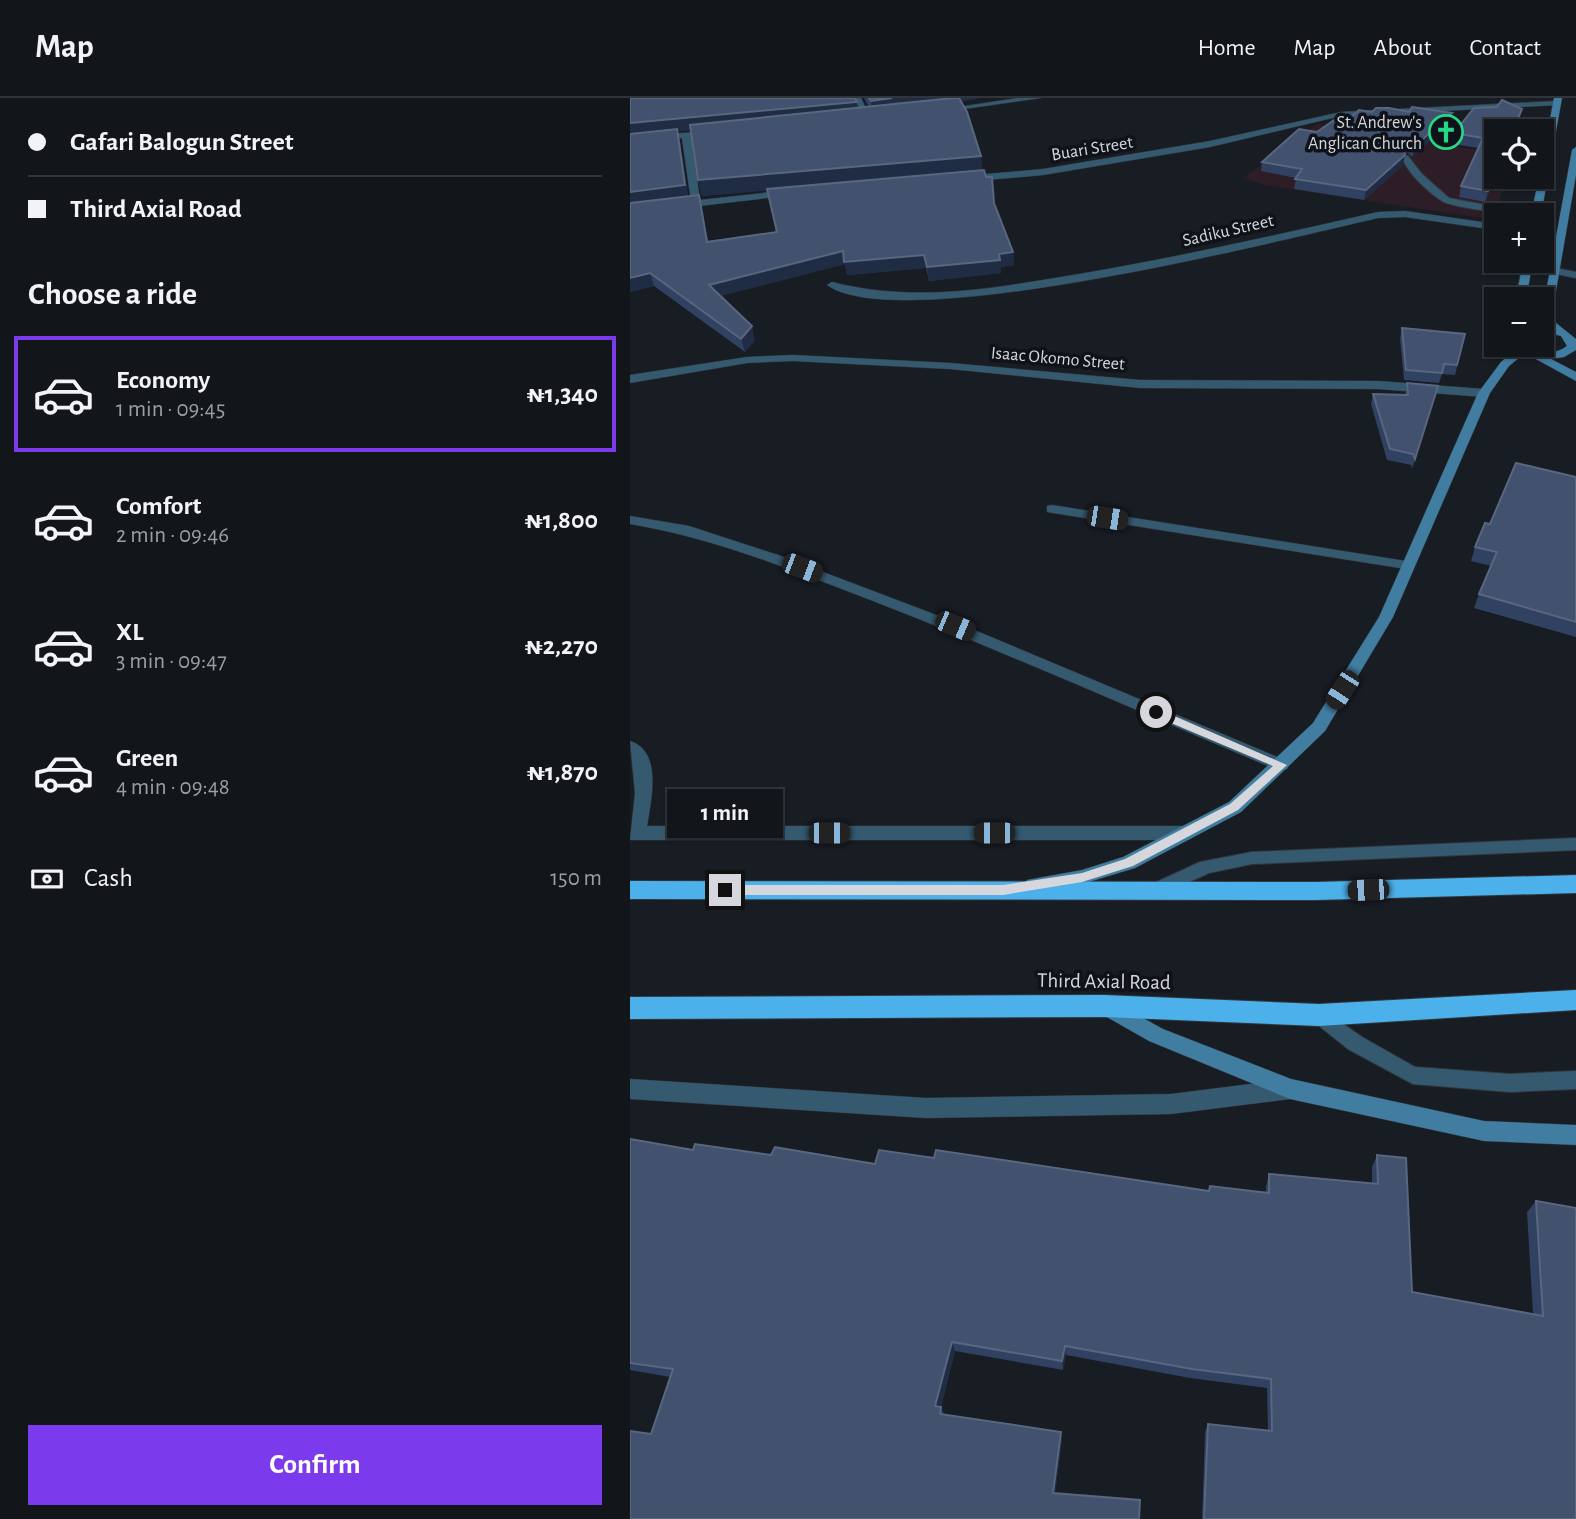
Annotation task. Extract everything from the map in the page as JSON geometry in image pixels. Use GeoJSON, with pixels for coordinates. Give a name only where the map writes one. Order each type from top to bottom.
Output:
{"type":"FeatureCollection","features":[{"type":"Feature","properties":{"kind":"highway"},"geometry":{"type":"LineString","coordinates":[[630,890],[1316,891],[1576,884]]}},
{"type":"Feature","properties":{"kind":"highway","name":"Third Axial Road"},"geometry":{"type":"LineString","coordinates":[[630,1008],[1104,1006],[1319,1014],[1576,1000]]}},
{"type":"Feature","properties":{"kind":"main road"},"geometry":{"type":"LineString","coordinates":[[1538,203],[1557,100]]}},
{"type":"Feature","properties":{"kind":"main road"},"geometry":{"type":"LineString","coordinates":[[1554,356],[1570,352],[1574,344],[1557,331],[1549,318],[1549,308],[1572,198],[1576,150]]}},
{"type":"Feature","properties":{"kind":"main road"},"geometry":{"type":"LineString","coordinates":[[1003,890],[1093,874],[1129,863],[1234,807],[1319,727],[1385,617],[1484,393],[1513,357]]}},
{"type":"Feature","properties":{"kind":"main road"},"geometry":{"type":"LineString","coordinates":[[1539,357],[1576,377]]}},
{"type":"Feature","properties":{"kind":"main road"},"geometry":{"type":"LineString","coordinates":[[1104,1006],[1156,1035],[1290,1089],[1485,1131],[1576,1135]]}},
{"type":"Feature","properties":{"kind":"street"},"geometry":{"type":"LineString","coordinates":[[857,98],[868,117]]}},
{"type":"Feature","properties":{"kind":"street"},"geometry":{"type":"LineString","coordinates":[[937,111],[1037,98]]}},
{"type":"Feature","properties":{"kind":"street","name":"Buari Street"},"geometry":{"type":"LineString","coordinates":[[948,180],[1043,172],[1186,148],[1341,114],[1557,100]]}},
{"type":"Feature","properties":{"kind":"street"},"geometry":{"type":"LineString","coordinates":[[856,118],[878,116]]}},
{"type":"Feature","properties":{"kind":"street"},"geometry":{"type":"LineString","coordinates":[[630,141],[724,130]]}},
{"type":"Feature","properties":{"kind":"street"},"geometry":{"type":"LineString","coordinates":[[686,135],[696,202]]}},
{"type":"Feature","properties":{"kind":"street"},"geometry":{"type":"LineString","coordinates":[[630,211],[795,193]]}},
{"type":"Feature","properties":{"kind":"street","name":"Sadiku Street"},"geometry":{"type":"LineString","coordinates":[[832,285],[855,293],[969,295],[1182,259],[1378,215],[1405,214],[1484,225]]}},
{"type":"Feature","properties":{"kind":"street","name":"Isaac Okomo Street"},"geometry":{"type":"LineString","coordinates":[[630,379],[747,360],[793,358],[950,366],[1140,384],[1378,385],[1484,393]]}},
{"type":"Feature","properties":{"kind":"street"},"geometry":{"type":"LineString","coordinates":[[1052,509],[1406,565]]}},
{"type":"Feature","properties":{"kind":"street"},"geometry":{"type":"LineString","coordinates":[[630,520],[684,529],[776,559],[955,626],[1281,765]]}},
{"type":"Feature","properties":{"kind":"street"},"geometry":{"type":"LineString","coordinates":[[630,747],[642,761],[644,793],[633,834],[1186,833]]}},
{"type":"Feature","properties":{"kind":"street"},"geometry":{"type":"LineString","coordinates":[[630,1089],[926,1108],[1171,1104],[1290,1089]]}},
{"type":"Feature","properties":{"kind":"lane"},"geometry":{"type":"LineString","coordinates":[[1405,158],[1419,176],[1446,200],[1484,206]]}},
{"type":"Feature","properties":{"kind":"lane"},"geometry":{"type":"LineString","coordinates":[[1555,271],[1576,275]]}},
{"type":"Feature","properties":{"kind":"lane"},"geometry":{"type":"LineString","coordinates":[[1154,891],[1206,867],[1252,858],[1576,844]]}},
{"type":"Feature","properties":{"kind":"lane"},"geometry":{"type":"LineString","coordinates":[[1319,1014],[1355,1043],[1413,1075],[1510,1083],[1576,1080]]}},
{"type":"Feature","properties":{"kind":"shaded area"},"geometry":{"type":"Polygon","coordinates":[[[1317,124],[1484,151],[1484,189],[1503,189],[1499,203],[1484,203],[1484,218],[1265,185],[1243,178],[1317,124]]]}},
{"type":"Feature","properties":{"kind":"building"},"geometry":{"type":"Polygon","coordinates":[[[630,98],[855,98],[857,102],[630,123],[630,98]]]}},
{"type":"Feature","properties":{"kind":"building"},"geometry":{"type":"Polygon","coordinates":[[[869,98],[892,98],[871,101],[869,98]]]}},
{"type":"Feature","properties":{"kind":"building"},"geometry":{"type":"Polygon","coordinates":[[[959,98],[967,112],[981,156],[698,180],[690,125],[959,98]]]}},
{"type":"Feature","properties":{"kind":"building"},"geometry":{"type":"Polygon","coordinates":[[[1502,100],[1522,109],[1518,119],[1484,119],[1484,189],[1489,189],[1488,191],[1461,186],[1483,138],[1454,133],[1474,108],[1497,107],[1502,100]]]}},
{"type":"Feature","properties":{"kind":"building"},"geometry":{"type":"Polygon","coordinates":[[[1412,107],[1452,113],[1414,147],[1410,144],[1402,145],[1405,155],[1366,190],[1295,179],[1302,169],[1262,162],[1299,129],[1317,132],[1334,120],[1346,122],[1359,110],[1372,112],[1376,108],[1389,108],[1409,112],[1412,107]]]}},
{"type":"Feature","properties":{"kind":"building"},"geometry":{"type":"Polygon","coordinates":[[[677,129],[685,185],[630,192],[630,134],[677,129]]]}},
{"type":"Feature","properties":{"kind":"building"},"geometry":{"type":"Polygon","coordinates":[[[984,170],[986,177],[992,177],[994,203],[1013,252],[999,254],[1000,260],[927,267],[924,255],[844,262],[843,251],[709,285],[752,326],[741,339],[650,273],[630,278],[630,203],[699,195],[707,242],[777,232],[767,189],[984,170]]]}},
{"type":"Feature","properties":{"kind":"building"},"geometry":{"type":"Polygon","coordinates":[[[1402,328],[1465,334],[1457,365],[1444,364],[1442,373],[1406,370],[1402,328]]]}},
{"type":"Feature","properties":{"kind":"building"},"geometry":{"type":"Polygon","coordinates":[[[1407,383],[1438,386],[1415,459],[1413,454],[1390,449],[1373,394],[1408,395],[1407,383]]]}},
{"type":"Feature","properties":{"kind":"building"},"geometry":{"type":"Polygon","coordinates":[[[1516,463],[1576,477],[1576,622],[1479,594],[1497,552],[1475,547],[1485,523],[1490,524],[1516,463]]]}},
{"type":"Feature","properties":{"kind":"building"},"geometry":{"type":"Polygon","coordinates":[[[630,1139],[693,1150],[695,1144],[771,1155],[775,1147],[875,1164],[879,1150],[934,1158],[936,1150],[1209,1191],[1210,1186],[1269,1193],[1269,1174],[1378,1184],[1377,1155],[1406,1158],[1412,1292],[1543,1316],[1536,1201],[1576,1208],[1576,1519],[1204,1519],[1208,1424],[1272,1431],[1271,1379],[1192,1369],[1065,1346],[1062,1361],[952,1342],[935,1406],[941,1407],[940,1414],[1061,1432],[1053,1493],[1140,1500],[1139,1519],[630,1519],[630,1431],[651,1434],[673,1369],[630,1363],[630,1139]]]}},
{"type":"Feature","properties":{"kind":"place","name":"St. Andrew's Anglican Church"},"geometry":{"type":"Point","coordinates":[1446,132]}},
{"type":"Feature","properties":{"kind":"route"},"geometry":{"type":"LineString","coordinates":[[725,890],[1003,890],[1082,877],[1129,863],[1234,807],[1281,765],[1156,712]]}}]}
